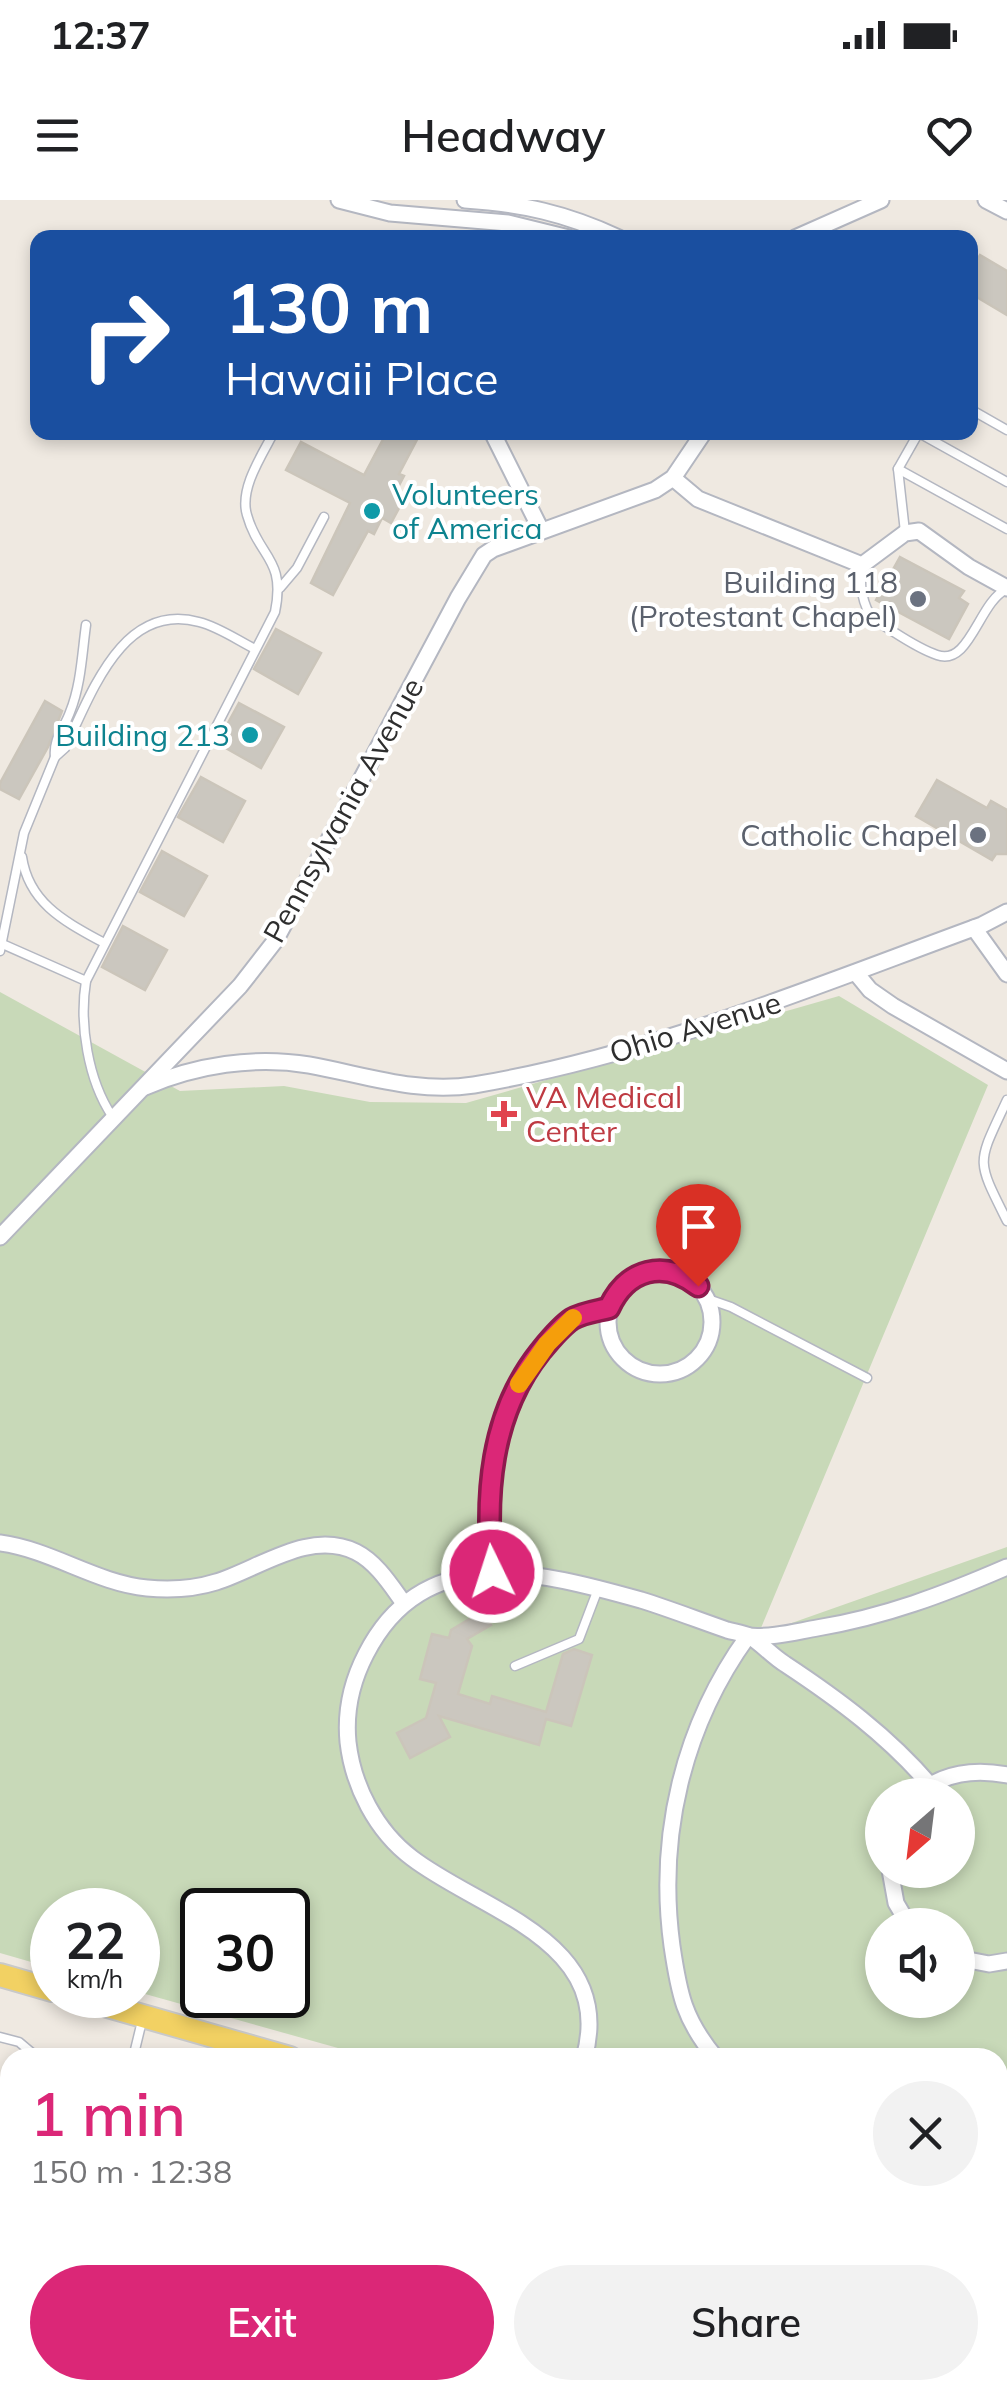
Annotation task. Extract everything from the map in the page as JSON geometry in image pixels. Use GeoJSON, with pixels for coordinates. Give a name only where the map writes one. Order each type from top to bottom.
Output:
{"type":"FeatureCollection","features":[{"type":"Feature","properties":{"kind":"main road"},"geometry":{"type":"LineString","coordinates":[[0,1975],[30,1984]]}},
{"type":"Feature","properties":{"kind":"main road"},"geometry":{"type":"LineString","coordinates":[[150,2018],[255,2048]]}},
{"type":"Feature","properties":{"kind":"street"},"geometry":{"type":"LineString","coordinates":[[339,200],[369,204],[390,213],[508,223],[536,230]]}},
{"type":"Feature","properties":{"kind":"street"},"geometry":{"type":"LineString","coordinates":[[465,200],[521,204],[571,217],[601,230]]}},
{"type":"Feature","properties":{"kind":"street"},"geometry":{"type":"LineString","coordinates":[[813,230],[881,200]]}},
{"type":"Feature","properties":{"kind":"street"},"geometry":{"type":"LineString","coordinates":[[986,200],[1007,211]]}},
{"type":"Feature","properties":{"kind":"street"},"geometry":{"type":"LineString","coordinates":[[496,440],[541,530]]}},
{"type":"Feature","properties":{"kind":"street"},"geometry":{"type":"LineString","coordinates":[[699,440],[673,478],[702,501],[862,565],[905,533],[919,531],[1007,589]]}},
{"type":"Feature","properties":{"kind":"street","name":"Pennsylvania Avenue"},"geometry":{"type":"LineString","coordinates":[[0,1237],[240,986],[274,941],[484,556],[541,530],[655,490],[673,478]]}},
{"type":"Feature","properties":{"kind":"street","name":"Ohio Avenue"},"geometry":{"type":"LineString","coordinates":[[137,1091],[184,1072],[266,1062],[310,1066],[408,1086],[472,1085],[579,1063],[718,1023],[974,928],[1007,912]]}},
{"type":"Feature","properties":{"kind":"street"},"geometry":{"type":"LineString","coordinates":[[974,928],[1007,974]]}},
{"type":"Feature","properties":{"kind":"street"},"geometry":{"type":"LineString","coordinates":[[856,973],[870,990],[893,1006],[1007,1071]]}},
{"type":"Feature","properties":{"kind":"street"},"geometry":{"type":"LineString","coordinates":[[655,1269],[686,1276],[708,1299],[713,1321],[707,1346],[691,1365],[667,1374],[642,1371],[620,1356],[609,1334],[609,1308],[626,1282],[655,1269]]}},
{"type":"Feature","properties":{"kind":"street"},"geometry":{"type":"LineString","coordinates":[[492,1572],[488,1517],[494,1454],[514,1393],[535,1358],[574,1317],[609,1308]]}},
{"type":"Feature","properties":{"kind":"street"},"geometry":{"type":"LineString","coordinates":[[0,1543],[40,1551],[117,1582],[168,1589],[218,1582],[300,1548],[336,1546],[364,1557],[403,1602]]}},
{"type":"Feature","properties":{"kind":"street"},"geometry":{"type":"LineString","coordinates":[[748,1636],[866,1620],[1007,1567]]}},
{"type":"Feature","properties":{"kind":"street"},"geometry":{"type":"LineString","coordinates":[[586,2048],[586,2005],[577,1978],[562,1955],[542,1937],[410,1857],[371,1812],[358,1782],[348,1743],[351,1693],[370,1644],[388,1616],[403,1602],[453,1579],[492,1572],[522,1573],[672,1609],[748,1636],[874,1728],[914,1778]]}},
{"type":"Feature","properties":{"kind":"street"},"geometry":{"type":"LineString","coordinates":[[708,2048],[692,2027],[681,2000],[668,1914],[671,1834],[688,1750],[729,1662],[748,1636]]}},
{"type":"Feature","properties":{"kind":"street"},"geometry":{"type":"LineString","coordinates":[[950,1778],[959,1774],[1007,1775]]}},
{"type":"Feature","properties":{"kind":"street"},"geometry":{"type":"LineString","coordinates":[[975,1961],[1007,1961]]}},
{"type":"Feature","properties":{"kind":"lane"},"geometry":{"type":"LineString","coordinates":[[978,414],[1007,430]]}},
{"type":"Feature","properties":{"kind":"lane"},"geometry":{"type":"LineString","coordinates":[[112,1116],[94,1079],[87,1037],[86,981],[275,612],[280,588],[274,566],[246,514],[247,490],[270,440]]}},
{"type":"Feature","properties":{"kind":"lane"},"geometry":{"type":"LineString","coordinates":[[905,533],[898,470],[915,440]]}},
{"type":"Feature","properties":{"kind":"lane"},"geometry":{"type":"LineString","coordinates":[[932,440],[1007,482]]}},
{"type":"Feature","properties":{"kind":"lane"},"geometry":{"type":"LineString","coordinates":[[898,470],[1007,529]]}},
{"type":"Feature","properties":{"kind":"lane"},"geometry":{"type":"LineString","coordinates":[[280,588],[297,568],[324,517]]}},
{"type":"Feature","properties":{"kind":"lane"},"geometry":{"type":"LineString","coordinates":[[862,565],[860,579],[866,611],[874,620],[940,657],[955,655],[965,645],[996,594],[1007,589]]}},
{"type":"Feature","properties":{"kind":"lane"},"geometry":{"type":"LineString","coordinates":[[86,981],[1,946],[24,833],[55,757],[65,748],[111,659],[124,641],[141,628],[179,619],[198,621],[255,649]]}},
{"type":"Feature","properties":{"kind":"lane"},"geometry":{"type":"LineString","coordinates":[[55,757],[53,744],[70,713],[80,677],[86,625]]}},
{"type":"Feature","properties":{"kind":"lane"},"geometry":{"type":"LineString","coordinates":[[22,852],[25,876],[40,900],[56,916],[104,943]]}},
{"type":"Feature","properties":{"kind":"lane"},"geometry":{"type":"LineString","coordinates":[[1007,1100],[981,1159],[983,1172],[1007,1221]]}},
{"type":"Feature","properties":{"kind":"lane"},"geometry":{"type":"LineString","coordinates":[[708,1299],[731,1307],[867,1378]]}},
{"type":"Feature","properties":{"kind":"lane"},"geometry":{"type":"LineString","coordinates":[[515,1666],[579,1639],[598,1589]]}},
{"type":"Feature","properties":{"kind":"lane"},"geometry":{"type":"LineString","coordinates":[[135,2048],[143,2018]]}},
{"type":"Feature","properties":{"kind":"lane"},"geometry":{"type":"LineString","coordinates":[[0,2038],[30,2048]]}},
{"type":"Feature","properties":{"kind":"green space"},"geometry":{"type":"Polygon","coordinates":[[[0,992],[180,1091],[284,1086],[370,1102],[466,1103],[839,996],[988,1085],[758,1635],[1007,1547],[1007,2048],[338,2048],[231,2018],[310,2018],[310,1888],[180,1888],[180,2004],[160,1998],[160,1888],[30,1888],[30,1962],[0,1953],[0,992]]]}},
{"type":"Feature","properties":{"kind":"building"},"geometry":{"type":"Polygon","coordinates":[[[980,255],[1007,271],[1007,315],[978,298],[980,255]]]}},
{"type":"Feature","properties":{"kind":"building","name":"Volunteers of America"},"geometry":{"type":"Polygon","coordinates":[[[383,440],[417,440],[399,474],[404,476],[395,493],[405,497],[391,523],[382,518],[374,534],[368,531],[333,595],[311,583],[350,503],[286,470],[301,442],[364,475],[383,440]]]}},
{"type":"Feature","properties":{"kind":"building","name":"Building 118 (Protestant Chapel)"},"geometry":{"type":"Polygon","coordinates":[[[900,557],[964,591],[959,598],[968,604],[949,639],[876,600],[900,557]]]}},
{"type":"Feature","properties":{"kind":"building"},"geometry":{"type":"Polygon","coordinates":[[[276,629],[321,653],[298,694],[254,669],[276,629]]]}},
{"type":"Feature","properties":{"kind":"building"},"geometry":{"type":"Polygon","coordinates":[[[45,701],[62,711],[48,747],[19,799],[0,789],[0,783],[45,701]]]}},
{"type":"Feature","properties":{"kind":"building","name":"Building 213"},"geometry":{"type":"Polygon","coordinates":[[[239,703],[284,727],[261,768],[217,743],[239,703]]]}},
{"type":"Feature","properties":{"kind":"building"},"geometry":{"type":"Polygon","coordinates":[[[201,777],[245,801],[223,842],[178,817],[201,777]]]}},
{"type":"Feature","properties":{"kind":"building","name":"Catholic Chapel"},"geometry":{"type":"Polygon","coordinates":[[[937,780],[987,808],[991,801],[1007,810],[1007,854],[996,854],[992,860],[916,816],[937,780]]]}},
{"type":"Feature","properties":{"kind":"building"},"geometry":{"type":"Polygon","coordinates":[[[162,851],[207,876],[184,916],[140,892],[162,851]]]}},
{"type":"Feature","properties":{"kind":"building"},"geometry":{"type":"Polygon","coordinates":[[[123,926],[167,950],[145,990],[102,967],[123,926]]]}},
{"type":"Feature","properties":{"kind":"building"},"geometry":{"type":"Polygon","coordinates":[[[483,1611],[491,1625],[467,1639],[472,1646],[458,1694],[490,1704],[492,1696],[546,1712],[563,1654],[574,1649],[592,1655],[571,1726],[546,1719],[539,1745],[439,1716],[450,1737],[410,1758],[397,1733],[426,1718],[436,1683],[420,1679],[432,1634],[449,1638],[451,1630],[483,1611]]]}},
{"type":"Feature","properties":{"kind":"slow traffic"},"geometry":{"type":"LineString","coordinates":[[519,1384],[535,1358],[573,1318]]}},
{"type":"Feature","properties":{"kind":"place","name":"Volunteers of America"},"geometry":{"type":"Point","coordinates":[372,511]}},
{"type":"Feature","properties":{"kind":"place","name":"Building 118 (Protestant Chapel)"},"geometry":{"type":"Point","coordinates":[918,599]}},
{"type":"Feature","properties":{"kind":"place","name":"Building 213"},"geometry":{"type":"Point","coordinates":[250,735]}},
{"type":"Feature","properties":{"kind":"place","name":"Catholic Chapel"},"geometry":{"type":"Point","coordinates":[978,835]}},
{"type":"Feature","properties":{"kind":"place","name":"VA Medical Center"},"geometry":{"type":"Point","coordinates":[504,1114]}},
{"type":"Feature","properties":{"kind":"route"},"geometry":{"type":"LineString","coordinates":[[492,1572],[488,1517],[494,1454],[504,1416],[535,1358],[574,1317],[609,1308],[626,1282],[640,1273],[671,1270],[698,1286]]}}]}
